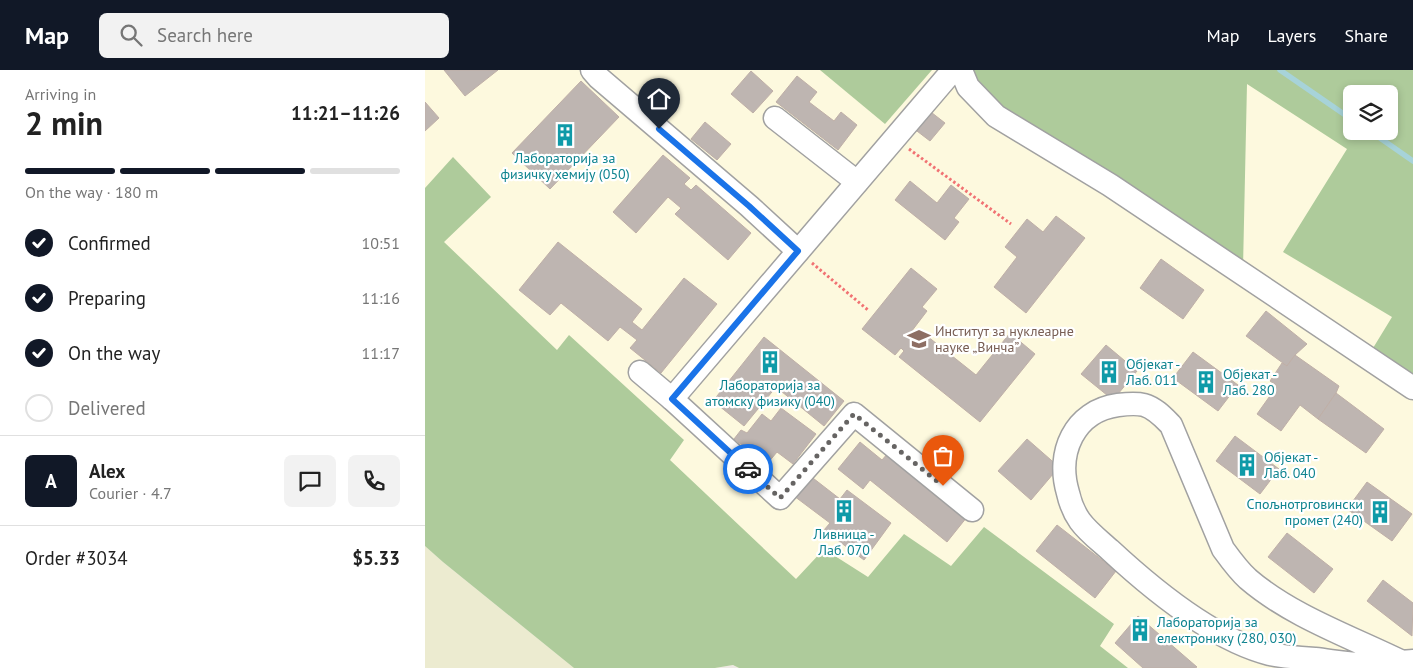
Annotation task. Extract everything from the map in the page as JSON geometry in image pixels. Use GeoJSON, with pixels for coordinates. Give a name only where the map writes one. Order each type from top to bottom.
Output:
{"type":"FeatureCollection","features":[{"type":"Feature","properties":{"kind":"street"},"geometry":{"type":"LineString","coordinates":[[592,70],[798,251]]}},
{"type":"Feature","properties":{"kind":"street"},"geometry":{"type":"LineString","coordinates":[[672,399],[953,70]]}},
{"type":"Feature","properties":{"kind":"street"},"geometry":{"type":"LineString","coordinates":[[961,70],[968,87],[996,116],[1111,185],[1413,388]]}},
{"type":"Feature","properties":{"kind":"street"},"geometry":{"type":"LineString","coordinates":[[775,118],[857,182]]}},
{"type":"Feature","properties":{"kind":"street"},"geometry":{"type":"LineString","coordinates":[[640,372],[780,498],[854,414],[972,510]]}},
{"type":"Feature","properties":{"kind":"street"},"geometry":{"type":"LineString","coordinates":[[1126,404],[1145,405],[1160,414],[1171,425],[1223,549],[1234,565],[1247,578],[1295,611],[1408,661],[1370,664],[1270,654],[1217,631],[1191,615],[1143,580],[1080,521],[1068,494],[1064,476],[1065,457],[1070,440],[1081,423],[1104,407],[1126,404]]}},
{"type":"Feature","properties":{"kind":"path"},"geometry":{"type":"LineString","coordinates":[[895,138],[1011,224]]}},
{"type":"Feature","properties":{"kind":"path"},"geometry":{"type":"LineString","coordinates":[[798,251],[868,310]]}},
{"type":"Feature","properties":{"kind":"shaded area","name":"Институт за нуклеарне науке „Винча”"},"geometry":{"type":"Polygon","coordinates":[[[425,70],[1413,70],[1413,668],[739,668],[733,665],[715,668],[574,668],[425,546],[425,70]]]}},
{"type":"Feature","properties":{"kind":"green space"},"geometry":{"type":"Polygon","coordinates":[[[820,70],[932,70],[885,124],[820,70]]]}},
{"type":"Feature","properties":{"kind":"green space"},"geometry":{"type":"Polygon","coordinates":[[[966,70],[1413,70],[1413,381],[1370,353],[1392,317],[1283,252],[1347,149],[1247,84],[1243,268],[998,111],[966,70]]]}},
{"type":"Feature","properties":{"kind":"green space"},"geometry":{"type":"Polygon","coordinates":[[[453,157],[491,197],[444,242],[557,350],[569,335],[684,440],[670,460],[796,579],[824,549],[868,577],[904,534],[951,566],[984,527],[1114,624],[1100,646],[1128,668],[739,668],[733,665],[715,668],[574,668],[425,546],[425,188],[453,157]]]}},
{"type":"Feature","properties":{"kind":"green space"},"geometry":{"type":"Polygon","coordinates":[[[425,546],[443,562],[574,668],[425,668],[425,546]]]}},
{"type":"Feature","properties":{"kind":"building"},"geometry":{"type":"Polygon","coordinates":[[[444,70],[498,70],[465,96],[444,70]]]}},
{"type":"Feature","properties":{"kind":"building"},"geometry":{"type":"Polygon","coordinates":[[[751,71],[773,91],[753,113],[731,94],[751,71]]]}},
{"type":"Feature","properties":{"kind":"building"},"geometry":{"type":"Polygon","coordinates":[[[797,76],[817,92],[809,102],[834,121],[841,112],[857,125],[838,150],[776,102],[797,76]]]}},
{"type":"Feature","properties":{"kind":"building","name":"Лабораторија за физичку хемију (050)"},"geometry":{"type":"Polygon","coordinates":[[[581,81],[619,117],[550,189],[512,153],[581,81]]]}},
{"type":"Feature","properties":{"kind":"building"},"geometry":{"type":"Polygon","coordinates":[[[425,102],[439,118],[425,131],[425,102]]]}},
{"type":"Feature","properties":{"kind":"building"},"geometry":{"type":"Polygon","coordinates":[[[927,109],[945,123],[930,141],[913,128],[927,109]]]}},
{"type":"Feature","properties":{"kind":"building"},"geometry":{"type":"Polygon","coordinates":[[[705,122],[731,144],[717,160],[691,139],[705,122]]]}},
{"type":"Feature","properties":{"kind":"building"},"geometry":{"type":"Polygon","coordinates":[[[663,155],[690,178],[684,184],[691,190],[696,185],[751,233],[728,260],[675,214],[681,208],[668,197],[636,233],[613,212],[663,155]]]}},
{"type":"Feature","properties":{"kind":"building"},"geometry":{"type":"Polygon","coordinates":[[[910,181],[937,203],[951,185],[969,199],[954,218],[959,222],[945,240],[895,200],[910,181]]]}},
{"type":"Feature","properties":{"kind":"building"},"geometry":{"type":"Polygon","coordinates":[[[1056,216],[1085,238],[1026,313],[994,287],[1017,257],[1005,247],[1027,219],[1043,232],[1056,216]]]}},
{"type":"Feature","properties":{"kind":"building"},"geometry":{"type":"Polygon","coordinates":[[[558,242],[642,309],[632,322],[642,330],[684,278],[717,304],[661,373],[630,348],[637,340],[620,327],[608,341],[561,303],[550,315],[519,290],[558,242]]]}},
{"type":"Feature","properties":{"kind":"building"},"geometry":{"type":"Polygon","coordinates":[[[1161,259],[1204,290],[1183,319],[1140,288],[1161,259]]]}},
{"type":"Feature","properties":{"kind":"building"},"geometry":{"type":"Polygon","coordinates":[[[911,268],[937,289],[922,307],[927,311],[908,336],[915,342],[922,332],[976,375],[1010,333],[1035,354],[980,422],[899,357],[904,351],[901,348],[895,355],[862,329],[911,268]]]}},
{"type":"Feature","properties":{"kind":"building"},"geometry":{"type":"Polygon","coordinates":[[[1266,311],[1307,344],[1287,366],[1246,336],[1266,311]]]}},
{"type":"Feature","properties":{"kind":"building","name":"Лабораторија за атомску физику (040)"},"geometry":{"type":"Polygon","coordinates":[[[764,337],[844,401],[824,426],[776,387],[744,426],[713,401],[764,337]]]}},
{"type":"Feature","properties":{"kind":"building","name":"Објекат - Лаб. 011"},"geometry":{"type":"Polygon","coordinates":[[[1106,345],[1137,371],[1113,400],[1081,374],[1106,345]]]}},
{"type":"Feature","properties":{"kind":"building","name":"Објекат - Лаб. 280"},"geometry":{"type":"Polygon","coordinates":[[[1193,352],[1238,385],[1218,411],[1173,378],[1193,352]]]}},
{"type":"Feature","properties":{"kind":"building"},"geometry":{"type":"Polygon","coordinates":[[[1295,355],[1339,386],[1318,419],[1300,405],[1281,431],[1257,414],[1277,386],[1270,381],[1282,363],[1287,366],[1295,355]]]}},
{"type":"Feature","properties":{"kind":"building"},"geometry":{"type":"Polygon","coordinates":[[[1336,393],[1384,429],[1366,453],[1318,419],[1336,393]]]}},
{"type":"Feature","properties":{"kind":"building"},"geometry":{"type":"Polygon","coordinates":[[[781,408],[816,434],[793,464],[777,452],[767,464],[734,439],[741,430],[747,433],[762,414],[771,421],[781,408]]]}},
{"type":"Feature","properties":{"kind":"building","name":"Објекат - Лаб. 040"},"geometry":{"type":"Polygon","coordinates":[[[1235,436],[1279,469],[1260,494],[1216,461],[1235,436]]]}},
{"type":"Feature","properties":{"kind":"building"},"geometry":{"type":"Polygon","coordinates":[[[1027,439],[1059,467],[1031,500],[998,471],[1027,439]]]}},
{"type":"Feature","properties":{"kind":"building"},"geometry":{"type":"Polygon","coordinates":[[[860,442],[882,460],[888,453],[967,517],[947,542],[870,480],[863,489],[838,469],[860,442]]]}},
{"type":"Feature","properties":{"kind":"building","name":"Ливница - Лаб. 070"},"geometry":{"type":"Polygon","coordinates":[[[809,475],[840,499],[847,490],[891,523],[864,560],[824,530],[830,523],[794,496],[809,475]]]}},
{"type":"Feature","properties":{"kind":"building","name":"Спољнотрговински промет (240)"},"geometry":{"type":"Polygon","coordinates":[[[1367,482],[1412,514],[1392,541],[1347,509],[1367,482]]]}},
{"type":"Feature","properties":{"kind":"building"},"geometry":{"type":"Polygon","coordinates":[[[1057,525],[1116,571],[1095,598],[1036,551],[1057,525]]]}},
{"type":"Feature","properties":{"kind":"building"},"geometry":{"type":"Polygon","coordinates":[[[1287,533],[1333,569],[1314,593],[1268,557],[1287,533]]]}},
{"type":"Feature","properties":{"kind":"building"},"geometry":{"type":"Polygon","coordinates":[[[1383,580],[1413,603],[1412,636],[1367,601],[1383,580]]]}},
{"type":"Feature","properties":{"kind":"building","name":"Лабораторија за електронику (280, 030)"},"geometry":{"type":"Polygon","coordinates":[[[1138,616],[1197,667],[1143,668],[1115,643],[1138,616]]]}},
{"type":"Feature","properties":{"kind":"waterway"},"geometry":{"type":"LineString","coordinates":[[1280,70],[1343,113]]}},
{"type":"Feature","properties":{"kind":"waterway"},"geometry":{"type":"LineString","coordinates":[[1383,140],[1413,161]]}},
{"type":"Feature","properties":{"kind":"way so far"},"geometry":{"type":"LineString","coordinates":[[748,469],[780,498],[854,414],[943,486]]}},
{"type":"Feature","properties":{"kind":"place","name":"Лабораторија за физичку хемију (050)"},"geometry":{"type":"Point","coordinates":[565,135]}},
{"type":"Feature","properties":{"kind":"place","name":"Институт за нуклеарне науке „Винча”"},"geometry":{"type":"Point","coordinates":[919,339]}},
{"type":"Feature","properties":{"kind":"place","name":"Лабораторија за атомску физику (040)"},"geometry":{"type":"Point","coordinates":[770,362]}},
{"type":"Feature","properties":{"kind":"place","name":"Објекат - Лаб. 011"},"geometry":{"type":"Point","coordinates":[1109,372]}},
{"type":"Feature","properties":{"kind":"place","name":"Објекат - Лаб. 280"},"geometry":{"type":"Point","coordinates":[1206,382]}},
{"type":"Feature","properties":{"kind":"place","name":"Објекат - Лаб. 040"},"geometry":{"type":"Point","coordinates":[1247,465]}},
{"type":"Feature","properties":{"kind":"place","name":"Ливница - Лаб. 070"},"geometry":{"type":"Point","coordinates":[844,511]}},
{"type":"Feature","properties":{"kind":"place","name":"Спољнотрговински промет (240)"},"geometry":{"type":"Point","coordinates":[1380,512]}},
{"type":"Feature","properties":{"kind":"place","name":"Лабораторија за електронику (280, 030)"},"geometry":{"type":"Point","coordinates":[1140,630]}},
{"type":"Feature","properties":{"kind":"route"},"geometry":{"type":"LineString","coordinates":[[659,129],[798,251],[672,399],[748,469]]}}]}
